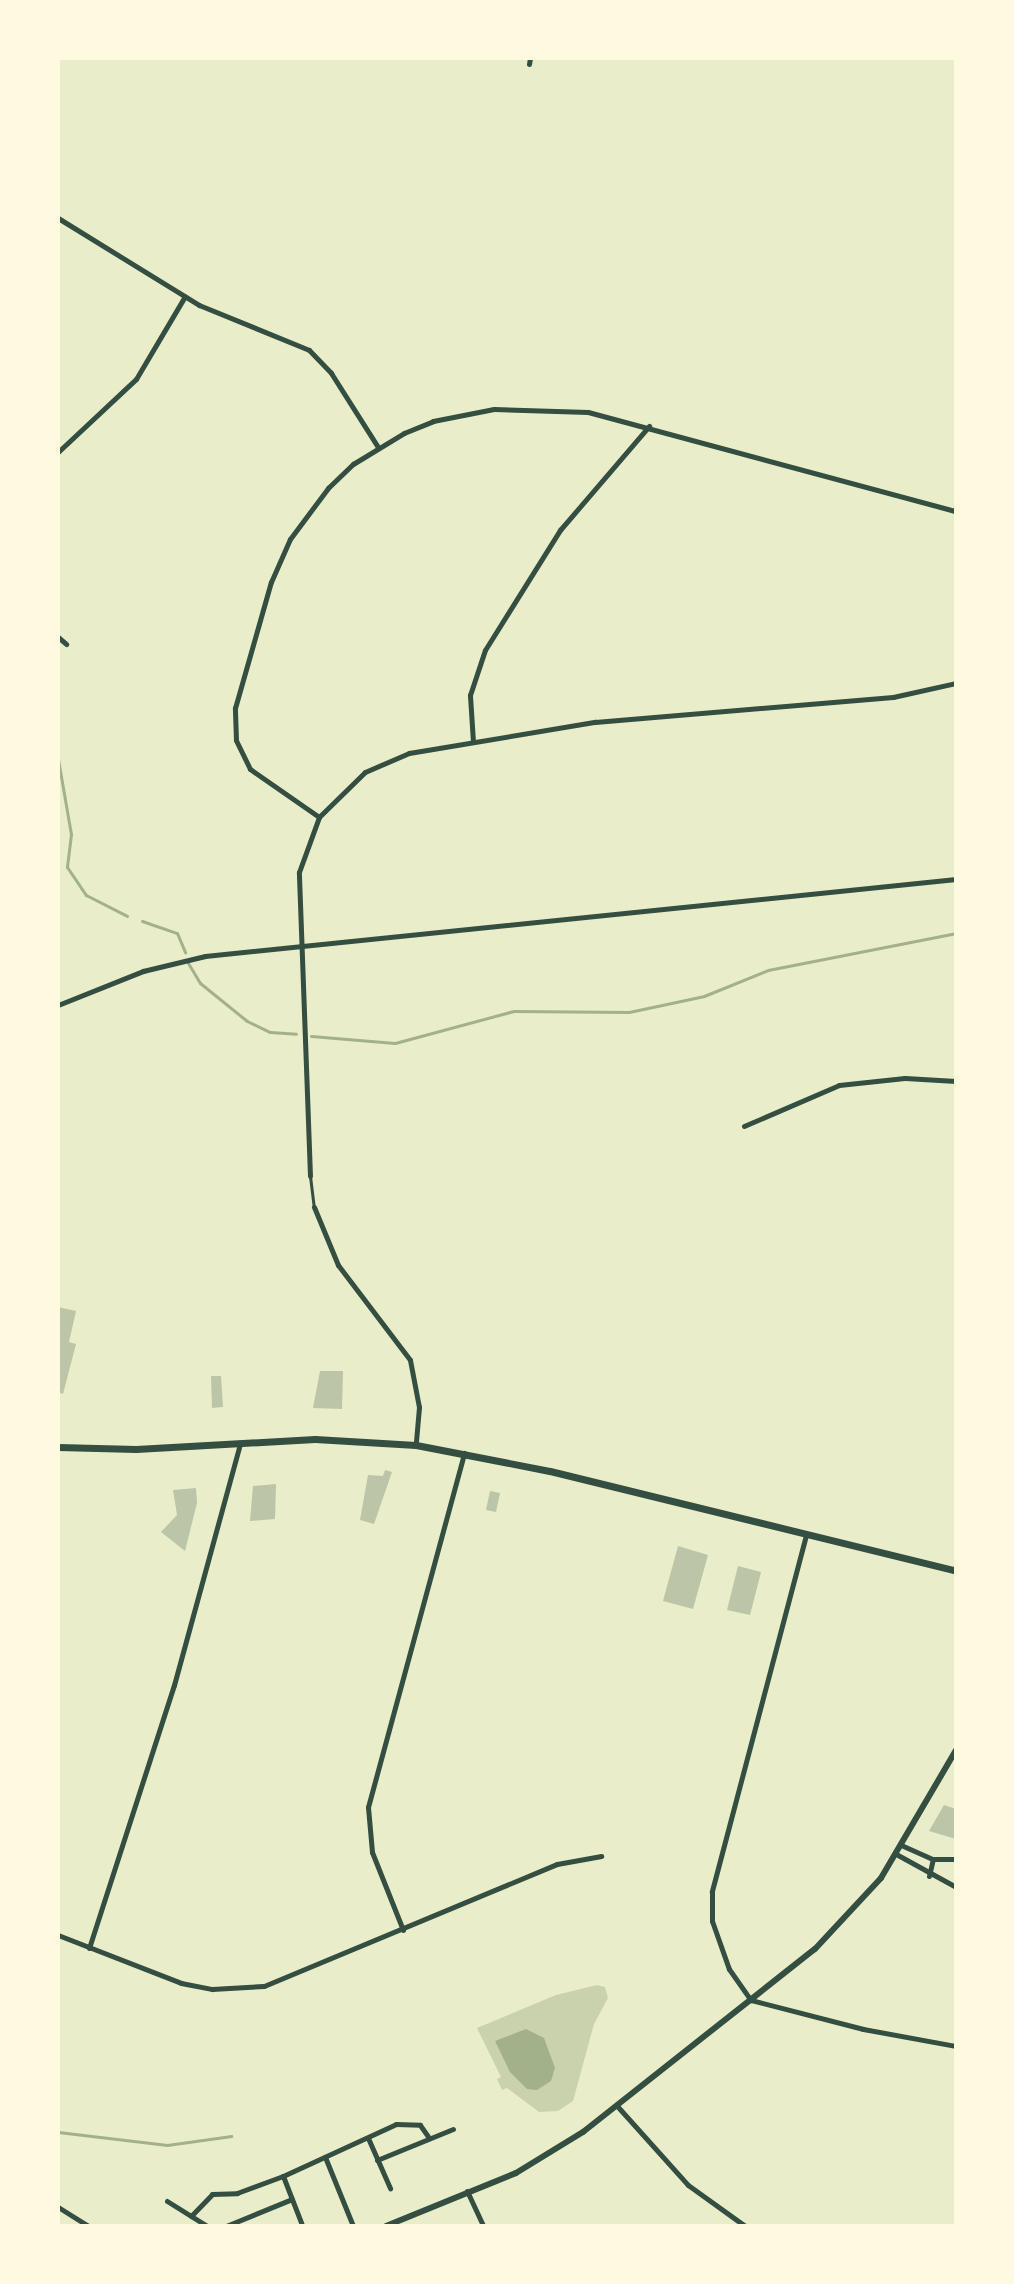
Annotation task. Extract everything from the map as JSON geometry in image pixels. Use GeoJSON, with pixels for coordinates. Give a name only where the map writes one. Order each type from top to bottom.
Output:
{"type":"FeatureCollection","features":[{"type":"Feature","properties":{"kind":"main road"},"geometry":{"type":"LineString","coordinates":[[58,1447],[136,1449],[241,1440],[416,1445],[464,1452],[956,1571]]}},
{"type":"Feature","properties":{"kind":"street"},"geometry":{"type":"LineString","coordinates":[[58,218],[185,296],[309,350],[331,373],[378,447]]}},
{"type":"Feature","properties":{"kind":"street"},"geometry":{"type":"LineString","coordinates":[[58,452],[136,379],[185,296]]}},
{"type":"Feature","properties":{"kind":"street"},"geometry":{"type":"LineString","coordinates":[[319,817],[250,769],[236,740],[235,708],[271,582],[290,539],[328,488],[378,447],[433,421],[494,409],[588,412],[956,511]]}},
{"type":"Feature","properties":{"kind":"street"},"geometry":{"type":"LineString","coordinates":[[473,742],[470,695],[485,650],[560,530],[649,426]]}},
{"type":"Feature","properties":{"kind":"street"},"geometry":{"type":"LineString","coordinates":[[58,637],[66,644]]}},
{"type":"Feature","properties":{"kind":"street"},"geometry":{"type":"LineString","coordinates":[[416,1445],[419,1407],[410,1360],[338,1265],[314,1207],[298,946],[299,872],[319,817],[348,785],[380,763],[473,742],[595,722],[893,697],[956,683]]}},
{"type":"Feature","properties":{"kind":"street"},"geometry":{"type":"LineString","coordinates":[[58,1005],[173,962],[298,946],[956,879]]}},
{"type":"Feature","properties":{"kind":"street"},"geometry":{"type":"LineString","coordinates":[[744,1126],[839,1085],[893,1079],[956,1081]]}},
{"type":"Feature","properties":{"kind":"street"},"geometry":{"type":"LineString","coordinates":[[89,1948],[174,1685],[241,1440]]}},
{"type":"Feature","properties":{"kind":"street"},"geometry":{"type":"LineString","coordinates":[[403,1930],[372,1852],[368,1807],[464,1452]]}},
{"type":"Feature","properties":{"kind":"street"},"geometry":{"type":"LineString","coordinates":[[806,1535],[710,1900],[729,1969],[751,2000],[863,2029],[956,2046]]}},
{"type":"Feature","properties":{"kind":"street"},"geometry":{"type":"LineString","coordinates":[[386,2226],[522,2170],[618,2107],[837,1929],[896,1854],[956,1750]]}},
{"type":"Feature","properties":{"kind":"street"},"geometry":{"type":"LineString","coordinates":[[901,1845],[933,1859],[956,1859]]}},
{"type":"Feature","properties":{"kind":"street"},"geometry":{"type":"LineString","coordinates":[[896,1854],[929,1876],[956,1887]]}},
{"type":"Feature","properties":{"kind":"street"},"geometry":{"type":"LineString","coordinates":[[58,1935],[181,1983],[240,1989],[289,1979],[557,1864],[601,1856]]}},
{"type":"Feature","properties":{"kind":"street"},"geometry":{"type":"LineString","coordinates":[[929,1876],[933,1859]]}},
{"type":"Feature","properties":{"kind":"street"},"geometry":{"type":"LineString","coordinates":[[618,2107],[688,2185],[745,2226]]}},
{"type":"Feature","properties":{"kind":"street"},"geometry":{"type":"LineString","coordinates":[[191,2216],[212,2194],[237,2193],[411,2122],[420,2125],[429,2138]]}},
{"type":"Feature","properties":{"kind":"street"},"geometry":{"type":"LineString","coordinates":[[377,2160],[453,2129]]}},
{"type":"Feature","properties":{"kind":"street"},"geometry":{"type":"LineString","coordinates":[[368,2138],[390,2188]]}},
{"type":"Feature","properties":{"kind":"street"},"geometry":{"type":"LineString","coordinates":[[325,2157],[353,2226]]}},
{"type":"Feature","properties":{"kind":"street"},"geometry":{"type":"LineString","coordinates":[[283,2176],[302,2225]]}},
{"type":"Feature","properties":{"kind":"street"},"geometry":{"type":"LineString","coordinates":[[467,2191],[483,2226]]}},
{"type":"Feature","properties":{"kind":"street"},"geometry":{"type":"LineString","coordinates":[[226,2226],[292,2199]]}},
{"type":"Feature","properties":{"kind":"street"},"geometry":{"type":"LineString","coordinates":[[167,2201],[207,2226]]}},
{"type":"Feature","properties":{"kind":"street"},"geometry":{"type":"LineString","coordinates":[[58,2207],[89,2226]]}},
{"type":"Feature","properties":{"kind":"shaded area"},"geometry":{"type":"Polygon","coordinates":[[[597,1985],[605,1987],[608,1998],[594,2024],[573,2101],[558,2111],[539,2112],[507,2088],[502,2090],[497,2079],[501,2077],[477,2028],[556,1995],[597,1985]]]}},
{"type":"Feature","properties":{"kind":"shaded area"},"geometry":{"type":"Polygon","coordinates":[[[526,2029],[544,2038],[555,2068],[551,2081],[537,2090],[527,2089],[510,2072],[495,2041],[526,2029]]]}},
{"type":"Feature","properties":{"kind":"building"},"geometry":{"type":"Polygon","coordinates":[[[58,1307],[76,1311],[69,1342],[76,1344],[63,1394],[58,1392],[58,1307]]]}},
{"type":"Feature","properties":{"kind":"building"},"geometry":{"type":"Polygon","coordinates":[[[320,1371],[343,1371],[342,1409],[313,1408],[320,1371]]]}},
{"type":"Feature","properties":{"kind":"building"},"geometry":{"type":"Polygon","coordinates":[[[211,1376],[221,1376],[223,1407],[212,1408],[211,1376]]]}},
{"type":"Feature","properties":{"kind":"building"},"geometry":{"type":"Polygon","coordinates":[[[385,1470],[392,1472],[374,1524],[360,1520],[368,1475],[383,1476],[385,1470]]]}},
{"type":"Feature","properties":{"kind":"building"},"geometry":{"type":"Polygon","coordinates":[[[276,1484],[275,1519],[250,1521],[253,1486],[276,1484]]]}},
{"type":"Feature","properties":{"kind":"building"},"geometry":{"type":"Polygon","coordinates":[[[196,1488],[197,1503],[185,1551],[161,1532],[177,1515],[173,1490],[196,1488]]]}},
{"type":"Feature","properties":{"kind":"building"},"geometry":{"type":"Polygon","coordinates":[[[490,1491],[500,1493],[496,1512],[486,1510],[490,1491]]]}},
{"type":"Feature","properties":{"kind":"building"},"geometry":{"type":"Polygon","coordinates":[[[678,1546],[708,1555],[693,1609],[663,1601],[678,1546]]]}},
{"type":"Feature","properties":{"kind":"building"},"geometry":{"type":"Polygon","coordinates":[[[738,1566],[761,1572],[750,1615],[727,1610],[738,1566]]]}},
{"type":"Feature","properties":{"kind":"building"},"geometry":{"type":"Polygon","coordinates":[[[944,1805],[956,1809],[956,1839],[929,1831],[944,1805]]]}},
{"type":"Feature","properties":{"kind":"waterway"},"geometry":{"type":"LineString","coordinates":[[58,759],[71,834],[67,867],[86,895],[127,916]]}},
{"type":"Feature","properties":{"kind":"waterway"},"geometry":{"type":"LineString","coordinates":[[142,921],[177,933],[185,952]]}},
{"type":"Feature","properties":{"kind":"waterway"},"geometry":{"type":"LineString","coordinates":[[311,1036],[395,1043],[514,1011],[629,1012],[704,996],[768,970],[956,933]]}},
{"type":"Feature","properties":{"kind":"waterway"},"geometry":{"type":"LineString","coordinates":[[188,963],[200,983],[247,1021],[270,1032],[296,1034]]}},
{"type":"Feature","properties":{"kind":"waterway"},"geometry":{"type":"LineString","coordinates":[[58,2132],[167,2145],[231,2136]]}}]}
